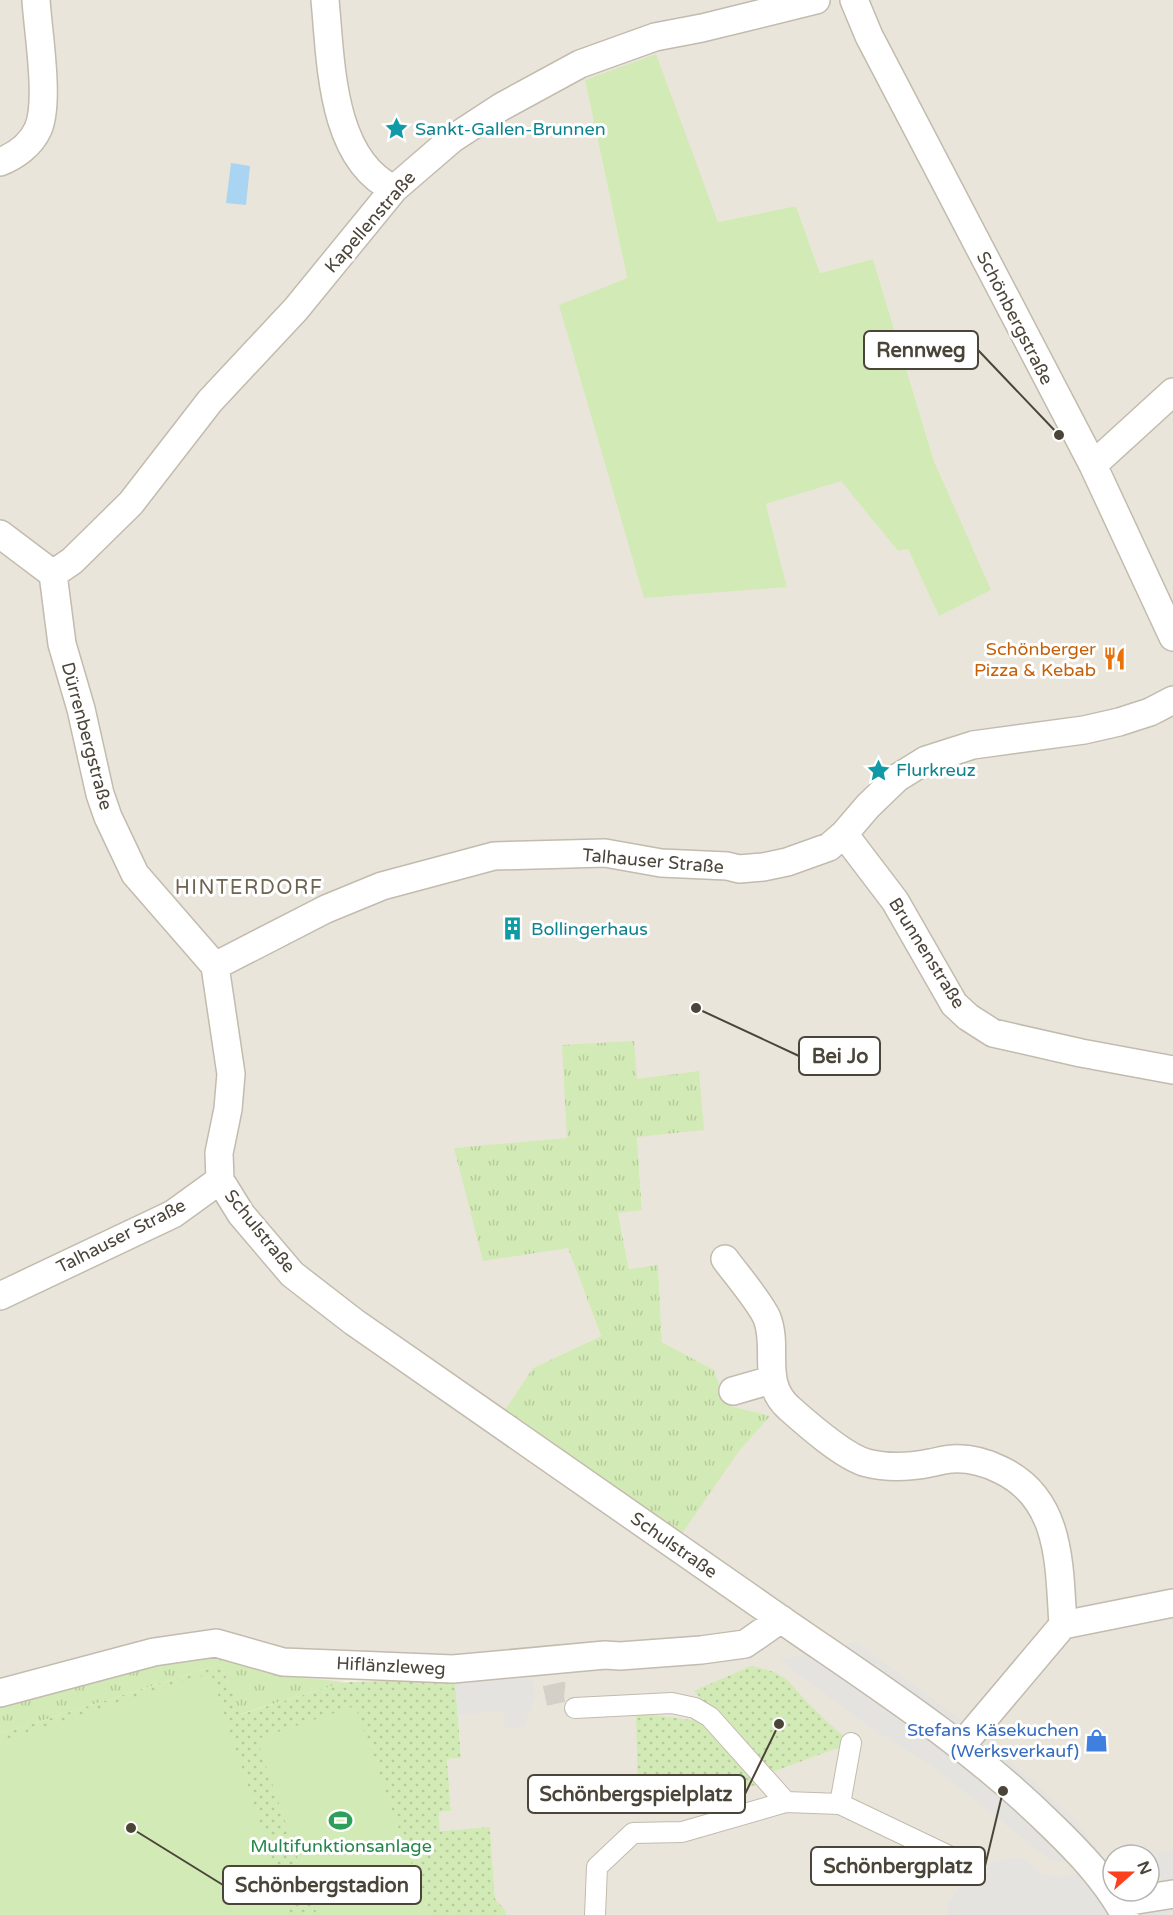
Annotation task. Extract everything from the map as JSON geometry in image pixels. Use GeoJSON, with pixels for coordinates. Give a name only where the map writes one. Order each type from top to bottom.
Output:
{"type":"FeatureCollection","features":[{"type":"Feature","properties":{"kind":"street"},"geometry":{"type":"LineString","coordinates":[[0,162],[21,150],[32,140],[43,109],[36,0]]}},
{"type":"Feature","properties":{"kind":"street"},"geometry":{"type":"LineString","coordinates":[[325,0],[334,87],[342,120],[362,162],[379,181],[394,189]]}},
{"type":"Feature","properties":{"kind":"street","name":"Kapellenstraße"},"geometry":{"type":"LineString","coordinates":[[53,574],[72,561],[131,503],[210,401],[296,309],[394,189],[470,127],[501,107],[580,64],[655,37],[816,0]]}},
{"type":"Feature","properties":{"kind":"street","name":"Schönbergstraße"},"geometry":{"type":"LineString","coordinates":[[854,0],[869,36],[1093,465],[1173,637]]}},
{"type":"Feature","properties":{"kind":"street"},"geometry":{"type":"LineString","coordinates":[[1093,465],[1173,392]]}},
{"type":"Feature","properties":{"kind":"street"},"geometry":{"type":"LineString","coordinates":[[0,534],[53,574]]}},
{"type":"Feature","properties":{"kind":"street","name":"Dürrenbergstraße"},"geometry":{"type":"LineString","coordinates":[[53,574],[62,644],[81,709],[100,794],[108,817],[135,874],[215,966]]}},
{"type":"Feature","properties":{"kind":"street","name":"Talhauser Straße"},"geometry":{"type":"LineString","coordinates":[[215,966],[326,909],[382,886],[494,856],[605,854],[661,863],[727,866],[739,869],[764,867],[802,858],[829,847],[897,778],[926,760],[973,745],[1084,730],[1119,722],[1150,712],[1173,700]]}},
{"type":"Feature","properties":{"kind":"street","name":"Brunnenstraße"},"geometry":{"type":"LineString","coordinates":[[844,834],[895,901],[954,1004],[968,1017],[993,1033],[1081,1053],[1173,1070]]}},
{"type":"Feature","properties":{"kind":"street"},"geometry":{"type":"LineString","coordinates":[[215,966],[231,1074],[228,1110],[219,1153],[220,1180]]}},
{"type":"Feature","properties":{"kind":"street","name":"Talhauser Straße"},"geometry":{"type":"LineString","coordinates":[[0,1296],[173,1214],[220,1180]]}},
{"type":"Feature","properties":{"kind":"street","name":"Schulstraße"},"geometry":{"type":"LineString","coordinates":[[220,1180],[241,1214],[292,1274],[363,1328],[864,1676],[960,1746],[1017,1791],[1088,1862],[1121,1909]]}},
{"type":"Feature","properties":{"kind":"street"},"geometry":{"type":"LineString","coordinates":[[725,1259],[766,1316],[772,1334],[771,1380],[787,1406],[846,1454],[866,1463],[910,1467],[951,1459],[976,1461],[988,1464],[1017,1478],[1032,1492],[1051,1526],[1057,1552],[1063,1624]]}},
{"type":"Feature","properties":{"kind":"street"},"geometry":{"type":"LineString","coordinates":[[733,1391],[771,1380]]}},
{"type":"Feature","properties":{"kind":"street"},"geometry":{"type":"LineString","coordinates":[[960,1746],[1063,1624],[1173,1603]]}},
{"type":"Feature","properties":{"kind":"street","name":"Hiflänzleweg"},"geometry":{"type":"LineString","coordinates":[[0,1693],[154,1652],[216,1643],[283,1662],[453,1669],[605,1655],[701,1650],[744,1644],[781,1619]]}},
{"type":"Feature","properties":{"kind":"street"},"geometry":{"type":"LineString","coordinates":[[575,1708],[672,1703],[695,1707],[710,1717],[786,1802]]}},
{"type":"Feature","properties":{"kind":"street"},"geometry":{"type":"LineString","coordinates":[[840,1804],[851,1743]]}},
{"type":"Feature","properties":{"kind":"street"},"geometry":{"type":"LineString","coordinates":[[595,1915],[597,1867],[633,1833],[682,1832],[786,1802],[840,1804],[974,1868]]}},
{"type":"Feature","properties":{"kind":"street"},"geometry":{"type":"LineString","coordinates":[[1121,1909],[1173,1894]]}},
{"type":"Feature","properties":{"kind":"shaded area"},"geometry":{"type":"Polygon","coordinates":[[[0,0],[1173,0],[1173,1915],[506,1915],[495,1899],[490,1827],[440,1831],[439,1812],[451,1811],[447,1759],[461,1758],[455,1679],[321,1681],[280,1676],[228,1659],[0,1705],[0,0]],[[585,80],[627,278],[560,305],[787,587],[766,504],[841,480],[898,551],[908,549],[939,615],[990,590],[934,461],[873,259],[820,273],[796,206],[718,222],[585,80]],[[637,1137],[568,1139],[455,1148],[568,1247],[601,1336],[533,1368],[739,1451],[769,1416],[727,1405],[714,1370],[662,1342],[658,1266],[629,1269],[618,1213],[642,1209],[637,1137]]]}},
{"type":"Feature","properties":{"kind":"shaded area"},"geometry":{"type":"Polygon","coordinates":[[[856,1642],[975,1730],[1071,1815],[1101,1854],[1101,1903],[1161,1903],[1161,1852],[1173,1850],[1173,1911],[1166,1915],[947,1915],[948,1902],[974,1868],[1011,1857],[1026,1859],[1042,1874],[1058,1877],[1079,1873],[1072,1861],[1052,1862],[933,1767],[867,1725],[779,1660],[856,1642]]]}},
{"type":"Feature","properties":{"kind":"shaded area"},"geometry":{"type":"Polygon","coordinates":[[[528,1663],[536,1696],[524,1727],[505,1728],[503,1711],[458,1715],[455,1679],[528,1663]]]}},
{"type":"Feature","properties":{"kind":"green space"},"geometry":{"type":"Polygon","coordinates":[[[656,54],[718,222],[796,206],[820,273],[873,259],[934,461],[991,590],[939,616],[908,549],[898,551],[841,481],[766,504],[787,587],[644,598],[559,305],[627,278],[585,80],[656,54]]]}},
{"type":"Feature","properties":{"kind":"green space"},"geometry":{"type":"Polygon","coordinates":[[[634,1041],[637,1079],[699,1071],[704,1130],[637,1137],[642,1210],[618,1213],[629,1269],[658,1265],[662,1342],[714,1370],[727,1405],[770,1416],[739,1451],[674,1545],[497,1422],[533,1368],[601,1336],[568,1248],[483,1261],[454,1148],[567,1138],[562,1045],[634,1041]]]}},
{"type":"Feature","properties":{"kind":"green space"},"geometry":{"type":"Polygon","coordinates":[[[201,1655],[228,1659],[280,1676],[346,1682],[240,1714],[221,1664],[0,1734],[0,1705],[201,1655]]]}},
{"type":"Feature","properties":{"kind":"green space"},"geometry":{"type":"Polygon","coordinates":[[[221,1664],[241,1714],[346,1682],[455,1679],[461,1758],[447,1759],[451,1811],[439,1812],[440,1831],[490,1827],[495,1899],[505,1910],[506,1915],[0,1915],[0,1734],[221,1664]]]}},
{"type":"Feature","properties":{"kind":"green space"},"geometry":{"type":"Polygon","coordinates":[[[751,1666],[774,1672],[787,1680],[851,1743],[772,1772],[694,1691],[751,1666]]]}},
{"type":"Feature","properties":{"kind":"green space"},"geometry":{"type":"Polygon","coordinates":[[[211,1673],[290,1915],[0,1915],[0,1741],[211,1673]]]}},
{"type":"Feature","properties":{"kind":"green space","name":"Multifunktionsanlage"},"geometry":{"type":"Polygon","coordinates":[[[355,1706],[430,1915],[317,1915],[257,1739],[355,1706]]]}},
{"type":"Feature","properties":{"kind":"green space"},"geometry":{"type":"Polygon","coordinates":[[[636,1713],[699,1721],[725,1739],[758,1785],[695,1794],[638,1797],[636,1713]]]}},
{"type":"Feature","properties":{"kind":"water"},"geometry":{"type":"Polygon","coordinates":[[[231,163],[250,166],[246,205],[226,203],[231,163]]]}},
{"type":"Feature","properties":{"kind":"tunnel"},"geometry":{"type":"LineString","coordinates":[[545,1696],[563,1692],[574,1693]]}},
{"type":"Feature","properties":{"kind":"place","name":"Sankt-Gallen-Brunnen"},"geometry":{"type":"Point","coordinates":[397,129]}},
{"type":"Feature","properties":{"kind":"place","name":"Rennweg"},"geometry":{"type":"Point","coordinates":[1059,435]}},
{"type":"Feature","properties":{"kind":"place","name":"Schönberger Pizza & Kebab"},"geometry":{"type":"Point","coordinates":[1114,659]}},
{"type":"Feature","properties":{"kind":"place","name":"Flurkreuz"},"geometry":{"type":"Point","coordinates":[878,770]}},
{"type":"Feature","properties":{"kind":"place","name":"Bollingerhaus"},"geometry":{"type":"Point","coordinates":[513,929]}},
{"type":"Feature","properties":{"kind":"place","name":"Bei Jo"},"geometry":{"type":"Point","coordinates":[696,1008]}},
{"type":"Feature","properties":{"kind":"place","name":"Schönbergspielplatz"},"geometry":{"type":"Point","coordinates":[779,1724]}},
{"type":"Feature","properties":{"kind":"place","name":"Stefans Käsekuchen (Werksverkauf)"},"geometry":{"type":"Point","coordinates":[1097,1740]}},
{"type":"Feature","properties":{"kind":"place","name":"Schönbergplatz"},"geometry":{"type":"Point","coordinates":[1003,1791]}},
{"type":"Feature","properties":{"kind":"place","name":"Multifunktionsanlage"},"geometry":{"type":"Point","coordinates":[341,1820]}},
{"type":"Feature","properties":{"kind":"place","name":"Schönbergstadion"},"geometry":{"type":"Point","coordinates":[131,1828]}},
{"type":"Feature","properties":{"kind":"district","name":"HINTERDORF"},"geometry":{"type":"Point","coordinates":[249,887]}}]}
